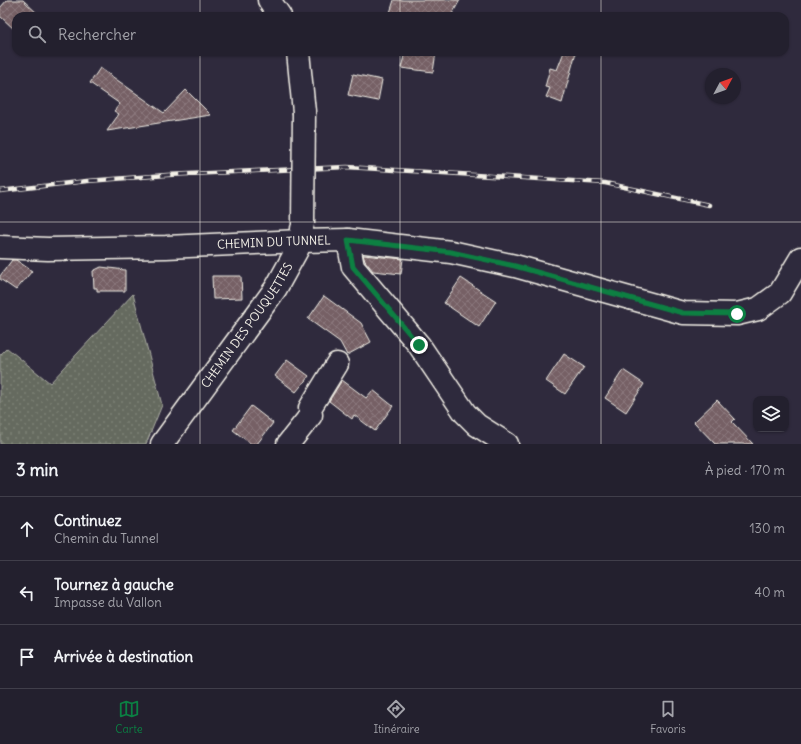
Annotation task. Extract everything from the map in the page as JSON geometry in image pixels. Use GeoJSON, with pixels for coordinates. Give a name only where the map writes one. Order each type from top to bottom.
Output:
{"type":"FeatureCollection","features":[{"type":"Feature","properties":{"kind":"street"},"geometry":{"type":"LineString","coordinates":[[269,0],[277,12]]}},
{"type":"Feature","properties":{"kind":"street","name":"CHEMIN DES POUQUETTES"},"geometry":{"type":"LineString","coordinates":[[162,444],[276,288],[291,264],[302,232],[304,112],[298,56]]}},
{"type":"Feature","properties":{"kind":"street","name":"CHEMIN DU TUNNEL"},"geometry":{"type":"LineString","coordinates":[[0,247],[48,249],[166,247],[302,232],[348,240],[451,252],[515,266],[683,313],[737,314],[758,309],[780,293],[801,258]]}},
{"type":"Feature","properties":{"kind":"street"},"geometry":{"type":"LineString","coordinates":[[348,240],[353,267],[419,345],[466,413],[477,425],[506,444]]}},
{"type":"Feature","properties":{"kind":"street"},"geometry":{"type":"LineString","coordinates":[[288,444],[311,415],[310,408],[338,364]]}},
{"type":"Feature","properties":{"kind":"green space"},"geometry":{"type":"Polygon","coordinates":[[[133,294],[162,405],[146,444],[0,444],[0,355],[7,348],[50,383],[133,294]]]}},
{"type":"Feature","properties":{"kind":"building"},"geometry":{"type":"Polygon","coordinates":[[[7,0],[23,0],[36,12],[12,12],[12,27],[0,16],[0,8],[7,0]]]}},
{"type":"Feature","properties":{"kind":"building"},"geometry":{"type":"Polygon","coordinates":[[[394,0],[460,0],[453,12],[390,12],[394,0]]]}},
{"type":"Feature","properties":{"kind":"building"},"geometry":{"type":"Polygon","coordinates":[[[404,56],[435,56],[433,72],[401,68],[404,56]]]}},
{"type":"Feature","properties":{"kind":"building"},"geometry":{"type":"Polygon","coordinates":[[[562,56],[575,56],[562,103],[546,97],[550,88],[545,87],[550,68],[557,70],[562,56]]]}},
{"type":"Feature","properties":{"kind":"building"},"geometry":{"type":"Polygon","coordinates":[[[100,68],[164,113],[186,90],[211,115],[107,131],[119,114],[114,111],[120,104],[90,83],[100,68]]]}},
{"type":"Feature","properties":{"kind":"building"},"geometry":{"type":"Polygon","coordinates":[[[353,74],[382,80],[378,101],[348,95],[353,74]]]}},
{"type":"Feature","properties":{"kind":"building"},"geometry":{"type":"Polygon","coordinates":[[[363,255],[403,259],[401,274],[373,271],[365,261],[363,255]]]}},
{"type":"Feature","properties":{"kind":"building"},"geometry":{"type":"Polygon","coordinates":[[[12,260],[16,260],[32,271],[16,290],[0,279],[0,276],[12,260]]]}},
{"type":"Feature","properties":{"kind":"building"},"geometry":{"type":"Polygon","coordinates":[[[101,267],[125,270],[125,291],[97,291],[97,288],[94,288],[93,271],[101,267]]]}},
{"type":"Feature","properties":{"kind":"building"},"geometry":{"type":"Polygon","coordinates":[[[212,276],[241,276],[242,298],[213,299],[212,276]]]}},
{"type":"Feature","properties":{"kind":"building"},"geometry":{"type":"Polygon","coordinates":[[[461,278],[496,301],[479,327],[444,303],[461,278]]]}},
{"type":"Feature","properties":{"kind":"building"},"geometry":{"type":"Polygon","coordinates":[[[324,296],[361,323],[371,342],[347,355],[340,342],[308,319],[324,296]]]}},
{"type":"Feature","properties":{"kind":"building"},"geometry":{"type":"Polygon","coordinates":[[[564,354],[584,367],[565,394],[546,381],[564,354]]]}},
{"type":"Feature","properties":{"kind":"building"},"geometry":{"type":"Polygon","coordinates":[[[287,360],[309,376],[296,392],[275,376],[287,360]]]}},
{"type":"Feature","properties":{"kind":"building"},"geometry":{"type":"Polygon","coordinates":[[[623,370],[644,384],[626,412],[605,398],[623,370]]]}},
{"type":"Feature","properties":{"kind":"building"},"geometry":{"type":"Polygon","coordinates":[[[342,380],[366,398],[373,390],[393,406],[375,431],[354,415],[352,419],[329,401],[342,380]]]}},
{"type":"Feature","properties":{"kind":"building"},"geometry":{"type":"Polygon","coordinates":[[[717,400],[735,419],[732,422],[753,444],[715,444],[694,422],[717,400]]]}},
{"type":"Feature","properties":{"kind":"building"},"geometry":{"type":"Polygon","coordinates":[[[251,406],[273,423],[257,444],[251,444],[233,430],[251,406]]]}},
{"type":"Feature","properties":{"kind":"railway"},"geometry":{"type":"LineString","coordinates":[[0,191],[87,181],[167,175],[347,167],[605,183],[709,205]]}},
{"type":"Feature","properties":{"kind":"route"},"geometry":{"type":"LineString","coordinates":[[419,345],[353,267],[348,240],[451,252],[515,266],[683,313],[737,314]]}}]}
